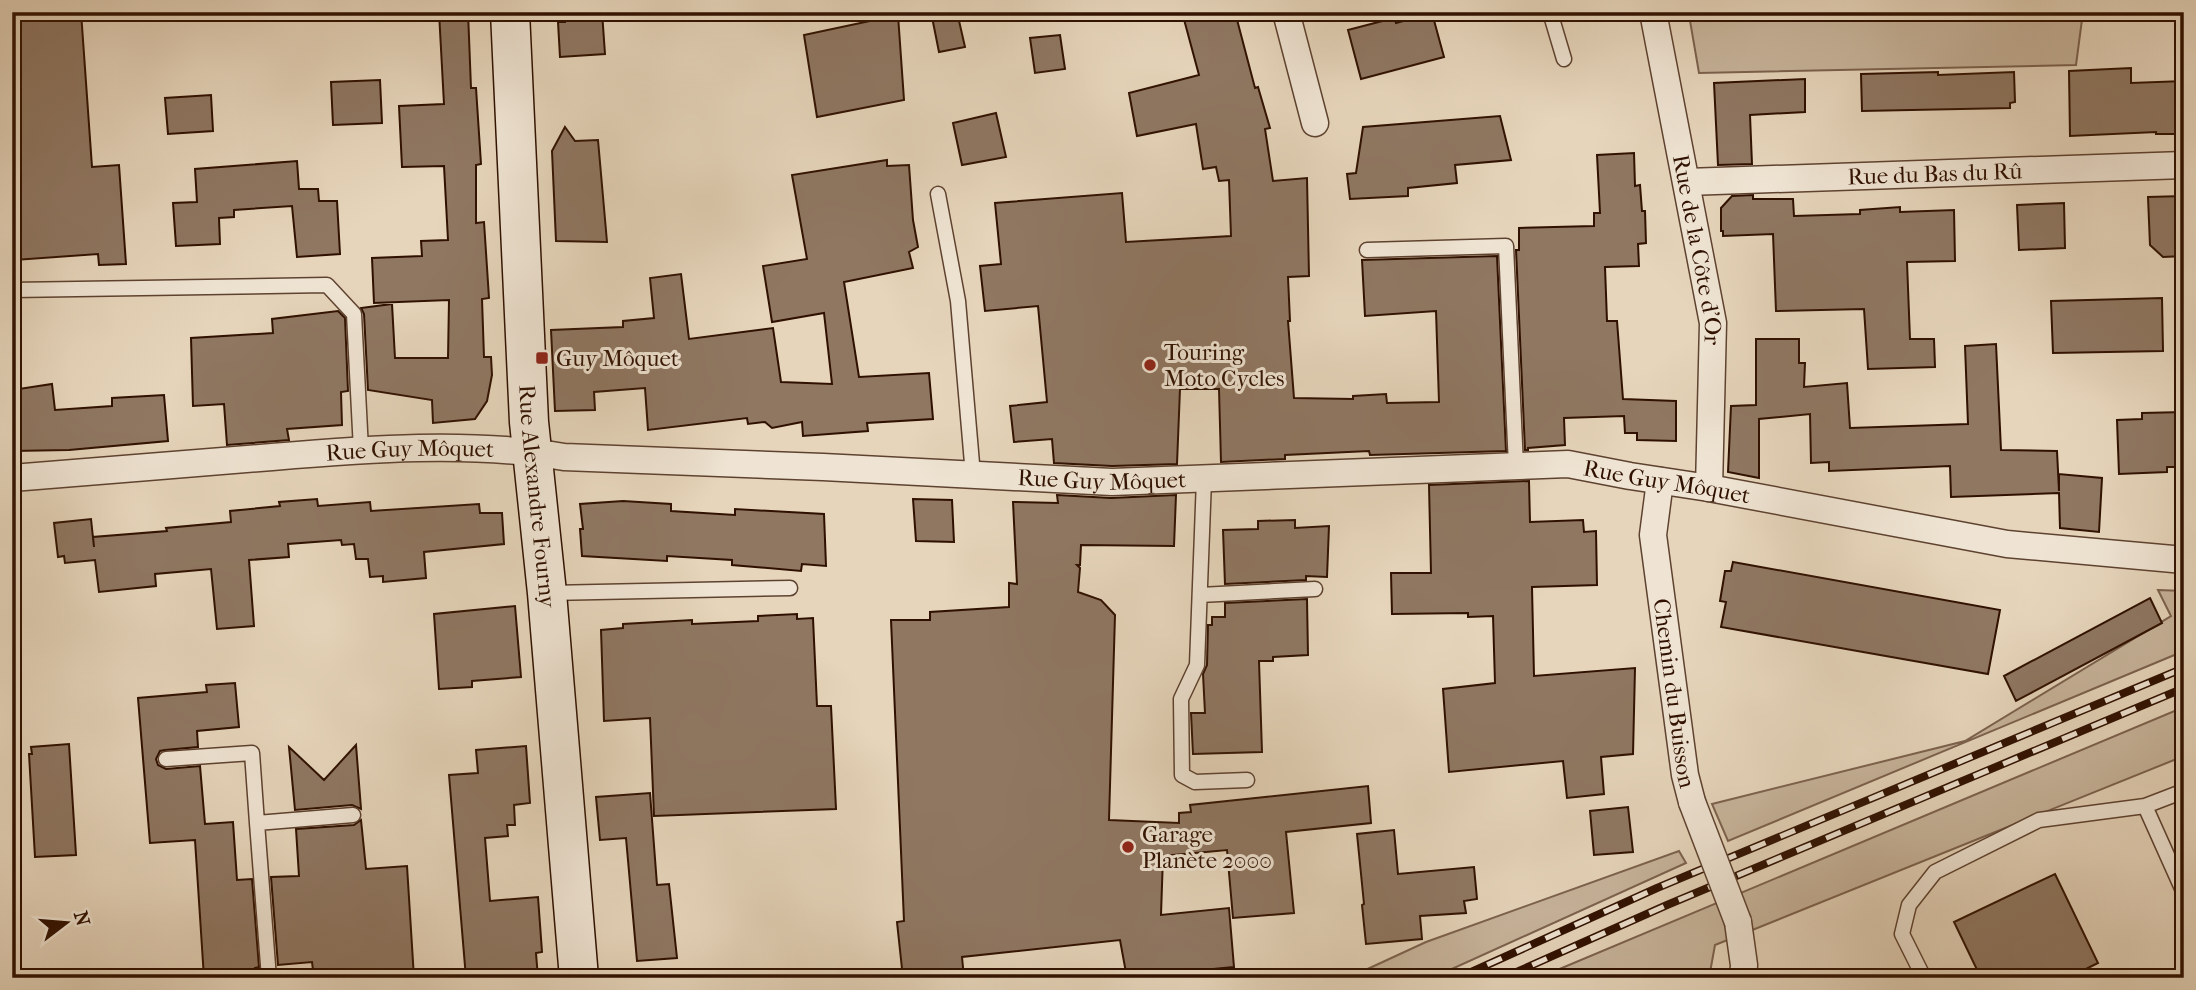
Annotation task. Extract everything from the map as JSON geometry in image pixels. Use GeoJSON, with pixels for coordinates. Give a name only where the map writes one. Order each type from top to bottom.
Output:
{"type":"FeatureCollection","features":[{"type":"Feature","properties":{"kind":"street","name":"Rue Alexandre Fourny"},"geometry":{"type":"LineString","coordinates":[[510,12],[531,452],[547,593],[579,978]]}},
{"type":"Feature","properties":{"kind":"street"},"geometry":{"type":"LineString","coordinates":[[1286,12],[1315,122]]}},
{"type":"Feature","properties":{"kind":"street","name":"Rue de la Côte d'Or"},"geometry":{"type":"LineString","coordinates":[[1653,12],[1713,323],[1709,488]]}},
{"type":"Feature","properties":{"kind":"street","name":"Rue du Bas du Rû"},"geometry":{"type":"LineString","coordinates":[[1687,182],[2184,165]]}},
{"type":"Feature","properties":{"kind":"street","name":"Rue Guy Môquet"},"geometry":{"type":"LineString","coordinates":[[12,478],[361,450],[531,452],[564,457],[1112,482],[1568,464],[2007,544],[2184,560]]}},
{"type":"Feature","properties":{"kind":"street","name":"Chemin du Buisson"},"geometry":{"type":"LineString","coordinates":[[1660,481],[1654,535],[1685,775],[1692,802],[1738,922],[1744,965],[1743,978]]}},
{"type":"Feature","properties":{"kind":"lane"},"geometry":{"type":"LineString","coordinates":[[1550,12],[1564,59]]}},
{"type":"Feature","properties":{"kind":"lane"},"geometry":{"type":"LineString","coordinates":[[937,194],[958,301],[974,475]]}},
{"type":"Feature","properties":{"kind":"lane"},"geometry":{"type":"LineString","coordinates":[[1367,250],[1506,246],[1516,466]]}},
{"type":"Feature","properties":{"kind":"lane"},"geometry":{"type":"LineString","coordinates":[[12,290],[327,285],[354,314],[361,450]]}},
{"type":"Feature","properties":{"kind":"lane"},"geometry":{"type":"LineString","coordinates":[[1204,479],[1197,665],[1181,699],[1182,775],[1195,782],[1247,780]]}},
{"type":"Feature","properties":{"kind":"lane"},"geometry":{"type":"LineString","coordinates":[[547,593],[790,588]]}},
{"type":"Feature","properties":{"kind":"lane"},"geometry":{"type":"LineString","coordinates":[[1200,595],[1315,589]]}},
{"type":"Feature","properties":{"kind":"lane"},"geometry":{"type":"LineString","coordinates":[[166,758],[252,753],[269,978]]}},
{"type":"Feature","properties":{"kind":"lane"},"geometry":{"type":"LineString","coordinates":[[1924,978],[1902,934],[1909,905],[1935,872],[2039,820],[2145,806],[2184,791]]}},
{"type":"Feature","properties":{"kind":"lane"},"geometry":{"type":"LineString","coordinates":[[2145,806],[2184,893]]}},
{"type":"Feature","properties":{"kind":"lane"},"geometry":{"type":"LineString","coordinates":[[257,823],[353,815]]}},
{"type":"Feature","properties":{"kind":"shaded area"},"geometry":{"type":"Polygon","coordinates":[[[1765,12],[2083,12],[2076,65],[1699,73],[1689,15],[1765,12]]]}},
{"type":"Feature","properties":{"kind":"shaded area"},"geometry":{"type":"Polygon","coordinates":[[[2158,590],[2184,591],[2184,651],[1728,841],[1712,804],[1965,741],[2171,616],[2158,590]]]}},
{"type":"Feature","properties":{"kind":"shaded area"},"geometry":{"type":"Polygon","coordinates":[[[2184,707],[2184,756],[1715,945],[1709,978],[1538,978],[2184,707]]]}},
{"type":"Feature","properties":{"kind":"shaded area"},"geometry":{"type":"Polygon","coordinates":[[[1679,851],[1686,863],[1432,978],[1348,978],[1426,942],[1679,851]]]}},
{"type":"Feature","properties":{"kind":"building"},"geometry":{"type":"Polygon","coordinates":[[[12,12],[81,12],[92,167],[119,165],[126,264],[99,265],[98,254],[15,260],[12,221],[12,12]]]}},
{"type":"Feature","properties":{"kind":"building"},"geometry":{"type":"Polygon","coordinates":[[[439,12],[468,12],[471,88],[476,88],[481,164],[476,165],[476,223],[484,222],[489,298],[482,299],[484,357],[491,357],[492,375],[487,401],[475,419],[433,423],[432,400],[368,390],[364,314],[361,308],[392,304],[395,358],[448,358],[449,300],[374,303],[372,258],[422,256],[421,241],[448,240],[444,166],[402,167],[399,106],[444,104],[439,12]]]}},
{"type":"Feature","properties":{"kind":"building"},"geometry":{"type":"Polygon","coordinates":[[[565,12],[602,12],[605,54],[560,57],[558,22],[565,22],[565,12]]]}},
{"type":"Feature","properties":{"kind":"building"},"geometry":{"type":"Polygon","coordinates":[[[931,12],[957,12],[965,47],[939,52],[931,12]]]}},
{"type":"Feature","properties":{"kind":"building"},"geometry":{"type":"Polygon","coordinates":[[[1182,12],[1235,12],[1255,88],[1258,87],[1270,128],[1265,129],[1273,181],[1307,178],[1309,276],[1288,277],[1288,321],[1294,398],[1353,399],[1353,396],[1386,394],[1387,403],[1439,402],[1436,311],[1365,316],[1362,260],[1497,256],[1506,451],[1370,455],[1369,451],[1285,455],[1285,459],[1221,462],[1219,389],[1180,389],[1177,464],[1112,466],[1054,463],[1052,439],[1014,442],[1010,406],[1047,402],[1038,306],[985,311],[980,266],[1001,264],[995,203],[1122,193],[1126,242],[1231,236],[1229,180],[1219,181],[1216,167],[1203,169],[1196,124],[1137,136],[1129,93],[1199,75],[1182,12]]]}},
{"type":"Feature","properties":{"kind":"building"},"geometry":{"type":"Polygon","coordinates":[[[1432,13],[1444,57],[1361,79],[1348,30],[1394,18],[1396,23],[1432,13]]]}},
{"type":"Feature","properties":{"kind":"building"},"geometry":{"type":"Polygon","coordinates":[[[898,15],[904,100],[817,117],[804,35],[898,15]]]}},
{"type":"Feature","properties":{"kind":"building"},"geometry":{"type":"Polygon","coordinates":[[[1060,35],[1065,69],[1035,73],[1030,38],[1060,35]]]}},
{"type":"Feature","properties":{"kind":"building"},"geometry":{"type":"Polygon","coordinates":[[[2131,68],[2131,83],[2184,81],[2184,134],[2156,132],[2070,136],[2069,71],[2131,68]]]}},
{"type":"Feature","properties":{"kind":"building"},"geometry":{"type":"Polygon","coordinates":[[[1938,72],[1938,75],[2014,72],[2015,102],[2010,103],[2010,108],[1862,111],[1861,74],[1938,72]]]}},
{"type":"Feature","properties":{"kind":"building"},"geometry":{"type":"Polygon","coordinates":[[[1805,79],[1805,112],[1750,115],[1752,164],[1718,165],[1714,83],[1805,79]]]}},
{"type":"Feature","properties":{"kind":"building"},"geometry":{"type":"Polygon","coordinates":[[[380,80],[382,123],[333,125],[331,82],[380,80]]]}},
{"type":"Feature","properties":{"kind":"building"},"geometry":{"type":"Polygon","coordinates":[[[211,95],[213,131],[168,134],[165,98],[211,95]]]}},
{"type":"Feature","properties":{"kind":"building"},"geometry":{"type":"Polygon","coordinates":[[[996,113],[1006,157],[962,165],[953,123],[996,113]]]}},
{"type":"Feature","properties":{"kind":"building"},"geometry":{"type":"Polygon","coordinates":[[[1500,116],[1511,160],[1455,165],[1457,183],[1408,188],[1408,196],[1350,199],[1347,174],[1356,173],[1363,127],[1500,116]]]}},
{"type":"Feature","properties":{"kind":"building"},"geometry":{"type":"Polygon","coordinates":[[[565,127],[575,141],[598,140],[607,242],[556,241],[552,151],[565,127]]]}},
{"type":"Feature","properties":{"kind":"building"},"geometry":{"type":"Polygon","coordinates":[[[1634,153],[1635,186],[1640,185],[1642,211],[1645,211],[1646,243],[1638,244],[1639,266],[1605,267],[1607,321],[1617,321],[1623,399],[1676,401],[1676,441],[1637,440],[1637,433],[1625,433],[1624,416],[1564,418],[1565,445],[1525,450],[1516,250],[1519,250],[1519,228],[1594,226],[1594,213],[1600,213],[1597,155],[1634,153]]]}},
{"type":"Feature","properties":{"kind":"building"},"geometry":{"type":"Polygon","coordinates":[[[887,160],[887,166],[909,165],[918,247],[909,252],[913,268],[844,282],[859,377],[929,373],[933,419],[867,423],[868,431],[803,436],[802,422],[772,428],[765,422],[748,424],[747,418],[648,430],[645,388],[594,392],[595,410],[555,411],[551,330],[623,327],[623,321],[654,318],[650,278],[681,274],[689,339],[773,328],[781,382],[832,384],[824,313],[772,322],[763,266],[807,259],[792,175],[887,160]]]}},
{"type":"Feature","properties":{"kind":"building"},"geometry":{"type":"Polygon","coordinates":[[[297,161],[299,189],[318,189],[319,201],[337,201],[340,254],[297,257],[292,206],[234,210],[234,217],[219,218],[220,244],[176,246],[173,203],[197,202],[195,169],[297,161]]]}},
{"type":"Feature","properties":{"kind":"building"},"geometry":{"type":"Polygon","coordinates":[[[1753,195],[1753,199],[1793,199],[1794,216],[1860,214],[1860,210],[1900,207],[1900,212],[1954,210],[1955,261],[1907,262],[1910,339],[1934,339],[1935,367],[1868,369],[1864,309],[1776,311],[1773,234],[1723,236],[1721,231],[1721,208],[1732,196],[1753,195]]]}},
{"type":"Feature","properties":{"kind":"building"},"geometry":{"type":"Polygon","coordinates":[[[2184,196],[2184,256],[2163,257],[2150,245],[2148,197],[2184,196]]]}},
{"type":"Feature","properties":{"kind":"building"},"geometry":{"type":"Polygon","coordinates":[[[2064,203],[2065,248],[2019,250],[2017,205],[2064,203]]]}},
{"type":"Feature","properties":{"kind":"building"},"geometry":{"type":"Polygon","coordinates":[[[2162,298],[2163,351],[2053,353],[2051,301],[2162,298]]]}},
{"type":"Feature","properties":{"kind":"building"},"geometry":{"type":"Polygon","coordinates":[[[338,311],[345,318],[348,391],[341,392],[342,425],[287,429],[289,440],[227,445],[224,404],[193,406],[191,338],[273,333],[272,319],[338,311]]]}},
{"type":"Feature","properties":{"kind":"building"},"geometry":{"type":"Polygon","coordinates":[[[1756,339],[1799,339],[1799,363],[1805,363],[1804,387],[1847,383],[1850,428],[1968,424],[1965,346],[1996,344],[2001,450],[2057,451],[2059,491],[2059,474],[2102,478],[2099,532],[2060,528],[2059,493],[1951,497],[1950,466],[1829,471],[1829,462],[1811,463],[1810,414],[1759,419],[1759,478],[1728,472],[1731,406],[1756,405],[1756,339]]]}},
{"type":"Feature","properties":{"kind":"building"},"geometry":{"type":"Polygon","coordinates":[[[52,384],[55,410],[112,406],[112,398],[164,395],[168,441],[69,450],[12,451],[12,390],[52,384]]]}},
{"type":"Feature","properties":{"kind":"building"},"geometry":{"type":"Polygon","coordinates":[[[2184,412],[2184,467],[2167,467],[2167,472],[2119,474],[2117,420],[2142,419],[2142,413],[2184,412]]]}},
{"type":"Feature","properties":{"kind":"building"},"geometry":{"type":"Polygon","coordinates":[[[1529,481],[1530,522],[1583,520],[1584,532],[1596,531],[1597,585],[1532,587],[1534,676],[1635,668],[1633,754],[1601,757],[1604,794],[1567,798],[1563,761],[1449,772],[1443,689],[1495,683],[1493,616],[1468,617],[1468,613],[1392,614],[1391,573],[1431,573],[1429,485],[1529,481]]]}},
{"type":"Feature","properties":{"kind":"building"},"geometry":{"type":"Polygon","coordinates":[[[1057,495],[1111,498],[1176,495],[1174,546],[1081,545],[1080,565],[1077,565],[1080,568],[1078,592],[1101,600],[1115,615],[1109,820],[1179,823],[1179,813],[1191,812],[1190,805],[1368,786],[1371,823],[1286,832],[1294,913],[1233,918],[1227,850],[1163,856],[1161,915],[1229,908],[1234,967],[1193,971],[1194,976],[1178,978],[1127,978],[1120,940],[962,957],[964,978],[903,978],[897,922],[904,921],[891,620],[930,620],[930,612],[1009,607],[1009,583],[1017,584],[1013,502],[1058,503],[1057,495]]]}},
{"type":"Feature","properties":{"kind":"building"},"geometry":{"type":"Polygon","coordinates":[[[317,499],[318,506],[370,502],[371,511],[479,504],[480,513],[502,513],[504,544],[424,552],[426,578],[383,582],[383,576],[370,577],[368,559],[356,559],[354,544],[342,545],[341,540],[288,544],[289,557],[249,560],[254,626],[217,629],[211,569],[155,574],[156,586],[99,592],[95,560],[65,563],[64,556],[58,557],[54,523],[91,519],[94,547],[93,537],[231,522],[230,511],[280,506],[279,502],[317,499]]]}},
{"type":"Feature","properties":{"kind":"building"},"geometry":{"type":"Polygon","coordinates":[[[913,499],[952,500],[954,542],[916,541],[913,499]]]}},
{"type":"Feature","properties":{"kind":"building"},"geometry":{"type":"Polygon","coordinates":[[[623,501],[671,504],[671,511],[735,515],[735,509],[824,514],[826,566],[802,564],[801,571],[732,565],[732,560],[667,556],[667,561],[582,556],[580,504],[623,501]]]}},
{"type":"Feature","properties":{"kind":"building"},"geometry":{"type":"Polygon","coordinates":[[[1295,520],[1295,528],[1329,526],[1327,577],[1306,576],[1306,580],[1225,584],[1223,530],[1258,529],[1258,521],[1295,520]]]}},
{"type":"Feature","properties":{"kind":"building"},"geometry":{"type":"Polygon","coordinates":[[[1733,562],[2000,610],[1988,674],[1721,627],[1726,602],[1720,601],[1725,571],[1731,571],[1733,562]]]}},
{"type":"Feature","properties":{"kind":"building"},"geometry":{"type":"Polygon","coordinates":[[[2150,598],[2162,623],[2016,701],[2004,676],[2150,598]]]}},
{"type":"Feature","properties":{"kind":"building"},"geometry":{"type":"Polygon","coordinates":[[[1307,599],[1308,655],[1273,657],[1273,661],[1259,661],[1262,752],[1193,754],[1191,713],[1205,713],[1203,674],[1207,665],[1208,625],[1212,625],[1212,617],[1225,617],[1225,603],[1307,599]]]}},
{"type":"Feature","properties":{"kind":"building"},"geometry":{"type":"Polygon","coordinates":[[[515,606],[521,677],[472,681],[472,687],[439,689],[434,614],[515,606]]]}},
{"type":"Feature","properties":{"kind":"building"},"geometry":{"type":"Polygon","coordinates":[[[797,614],[797,619],[813,618],[817,706],[831,706],[836,809],[654,816],[650,718],[604,721],[601,630],[623,628],[623,624],[692,620],[692,624],[758,621],[758,616],[797,614]]]}},
{"type":"Feature","properties":{"kind":"building"},"geometry":{"type":"Polygon","coordinates":[[[235,683],[239,727],[197,731],[198,747],[160,751],[156,759],[158,765],[166,769],[200,766],[205,824],[233,822],[237,880],[252,879],[259,967],[255,968],[256,978],[204,978],[195,840],[150,843],[138,698],[207,692],[206,685],[235,683]]]}},
{"type":"Feature","properties":{"kind":"building"},"geometry":{"type":"Polygon","coordinates":[[[69,744],[76,855],[35,857],[29,754],[32,754],[31,747],[69,744]]]}},
{"type":"Feature","properties":{"kind":"building"},"geometry":{"type":"Polygon","coordinates":[[[356,745],[361,809],[352,805],[295,810],[289,747],[324,780],[356,745]]]}},
{"type":"Feature","properties":{"kind":"building"},"geometry":{"type":"Polygon","coordinates":[[[526,746],[530,803],[514,805],[515,825],[507,825],[508,836],[485,838],[490,901],[538,897],[542,952],[536,953],[538,978],[466,978],[449,775],[478,773],[476,750],[526,746]]]}},
{"type":"Feature","properties":{"kind":"building"},"geometry":{"type":"Polygon","coordinates":[[[650,793],[657,885],[669,884],[677,958],[637,961],[626,838],[600,840],[596,797],[650,793]]]}},
{"type":"Feature","properties":{"kind":"building"},"geometry":{"type":"Polygon","coordinates":[[[1628,807],[1633,852],[1594,855],[1590,811],[1628,807]]]}},
{"type":"Feature","properties":{"kind":"building"},"geometry":{"type":"Polygon","coordinates":[[[361,820],[366,869],[407,866],[414,978],[314,978],[312,962],[278,965],[271,877],[299,876],[296,829],[354,825],[361,820]]]}},
{"type":"Feature","properties":{"kind":"building"},"geometry":{"type":"Polygon","coordinates":[[[1394,830],[1398,874],[1474,867],[1477,899],[1464,901],[1466,913],[1420,916],[1422,939],[1366,944],[1357,834],[1394,830]]]}},
{"type":"Feature","properties":{"kind":"building"},"geometry":{"type":"Polygon","coordinates":[[[2055,874],[2098,963],[2068,978],[1981,978],[1954,922],[2055,874]]]}},
{"type":"Feature","properties":{"kind":"railway"},"geometry":{"type":"LineString","coordinates":[[1458,978],[1657,888],[2184,668]]}},
{"type":"Feature","properties":{"kind":"railway"},"geometry":{"type":"LineString","coordinates":[[1503,978],[1667,905],[2184,688]]}},
{"type":"Feature","properties":{"kind":"place","name":"Guy Môquet"},"geometry":{"type":"Point","coordinates":[542,358]}},
{"type":"Feature","properties":{"kind":"place","name":"Touring Moto Cycles"},"geometry":{"type":"Point","coordinates":[1150,365]}},
{"type":"Feature","properties":{"kind":"place","name":"Garage Planète 2000"},"geometry":{"type":"Point","coordinates":[1128,847]}}]}
